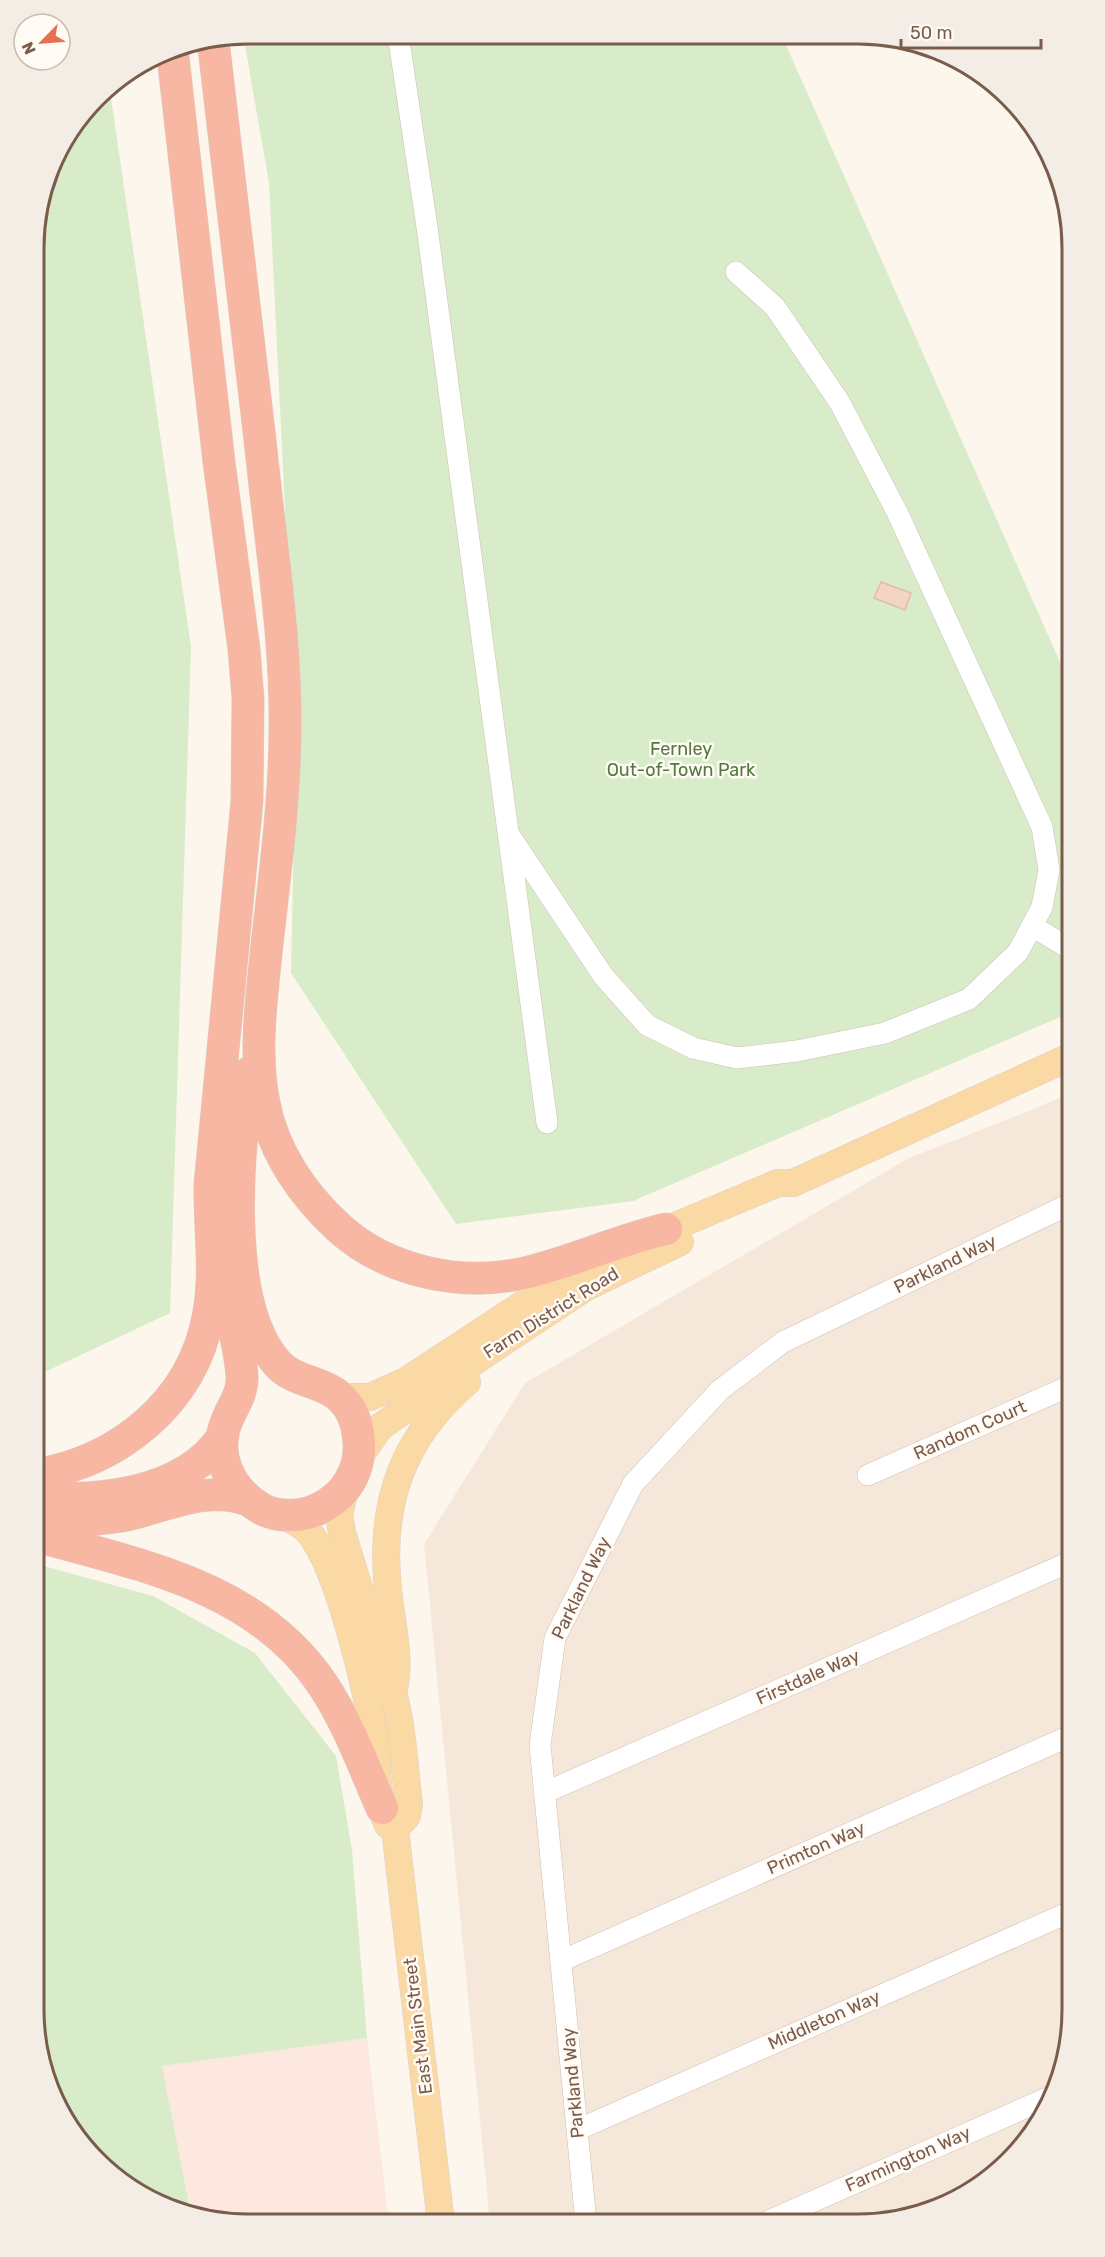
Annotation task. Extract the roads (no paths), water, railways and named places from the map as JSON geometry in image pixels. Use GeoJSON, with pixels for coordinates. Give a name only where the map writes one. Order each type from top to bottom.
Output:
{"type":"FeatureCollection","features":[{"type":"Feature","properties":{"kind":"highway"},"geometry":{"type":"LineString","coordinates":[[214,46],[274,574],[282,665],[285,736],[257,1042],[249,1074],[240,1157],[238,1212],[240,1249],[252,1310],[260,1333],[277,1364],[301,1378]]}},
{"type":"Feature","properties":{"kind":"highway"},"geometry":{"type":"LineString","coordinates":[[172,58],[244,649],[249,752],[247,801],[210,1184],[209,1226],[242,1377],[237,1403]]}},
{"type":"Feature","properties":{"kind":"highway"},"geometry":{"type":"LineString","coordinates":[[211,392],[226,397],[240,424],[274,574]]}},
{"type":"Feature","properties":{"kind":"highway"},"geometry":{"type":"LineString","coordinates":[[257,1042],[263,1101],[274,1139],[294,1177],[320,1209],[342,1231],[371,1251],[404,1266],[459,1277],[490,1278],[523,1273],[611,1243],[666,1229]]}},
{"type":"Feature","properties":{"kind":"highway"},"geometry":{"type":"LineString","coordinates":[[44,1473],[74,1466],[113,1449],[156,1416],[176,1392],[202,1341],[209,1316],[213,1252]]}},
{"type":"Feature","properties":{"kind":"highway"},"geometry":{"type":"LineString","coordinates":[[283,1377],[301,1378],[318,1383],[334,1392],[346,1405],[355,1421],[359,1438],[359,1456],[354,1474],[345,1489],[332,1502],[316,1511],[299,1515],[281,1515],[263,1510],[248,1500],[235,1488],[226,1472],[222,1454],[222,1436],[227,1419],[237,1403],[249,1391],[265,1382],[283,1377]]}},
{"type":"Feature","properties":{"kind":"highway"},"geometry":{"type":"LineString","coordinates":[[44,1497],[89,1498],[150,1486],[189,1470],[205,1459],[222,1436]]}},
{"type":"Feature","properties":{"kind":"highway"},"geometry":{"type":"LineString","coordinates":[[44,1518],[95,1520],[122,1516],[207,1494],[233,1495],[248,1500]]}},
{"type":"Feature","properties":{"kind":"highway"},"geometry":{"type":"LineString","coordinates":[[44,1538],[189,1580],[221,1595],[274,1631],[311,1669],[335,1705],[388,1819]]}},
{"type":"Feature","properties":{"kind":"main road","name":"Farm District Road"},"geometry":{"type":"LineString","coordinates":[[334,1392],[357,1399],[387,1390],[406,1381],[552,1286],[666,1229],[778,1183],[793,1183],[1062,1061]]}},
{"type":"Feature","properties":{"kind":"main road","name":"Farm District Road"},"geometry":{"type":"LineString","coordinates":[[359,1456],[380,1427],[545,1314],[607,1276],[784,1195],[793,1183]]}},
{"type":"Feature","properties":{"kind":"main road"},"geometry":{"type":"LineString","coordinates":[[388,1819],[406,1816],[409,1804],[394,1689],[396,1657],[385,1550],[392,1497],[401,1468],[421,1432],[448,1398],[545,1314]]}},
{"type":"Feature","properties":{"kind":"main road"},"geometry":{"type":"LineString","coordinates":[[345,1489],[339,1514],[342,1533],[384,1668],[394,1689]]}},
{"type":"Feature","properties":{"kind":"main road","name":"East Main Street"},"geometry":{"type":"LineString","coordinates":[[281,1515],[300,1524],[309,1533],[323,1559],[343,1611],[365,1694],[388,1819],[440,2214]]}},
{"type":"Feature","properties":{"kind":"street"},"geometry":{"type":"LineString","coordinates":[[400,44],[429,238],[547,1123]]}},
{"type":"Feature","properties":{"kind":"street"},"geometry":{"type":"LineString","coordinates":[[508,833],[604,977],[647,1025],[693,1048],[737,1058],[797,1051],[885,1033],[969,999],[1018,952],[1042,907],[1049,870],[1042,827],[897,512],[840,403],[775,307],[736,272]]}},
{"type":"Feature","properties":{"kind":"street"},"geometry":{"type":"LineString","coordinates":[[1032,926],[1062,944]]}},
{"type":"Feature","properties":{"kind":"street","name":"Parkland Way"},"geometry":{"type":"LineString","coordinates":[[585,2214],[540,1745],[555,1638],[633,1484],[720,1390],[783,1342],[1061,1208]]}},
{"type":"Feature","properties":{"kind":"street","name":"Random Court"},"geometry":{"type":"LineString","coordinates":[[868,1475],[1061,1390]]}},
{"type":"Feature","properties":{"kind":"street","name":"Firstdale Way"},"geometry":{"type":"LineString","coordinates":[[544,1793],[1061,1566]]}},
{"type":"Feature","properties":{"kind":"street","name":"Primton Way"},"geometry":{"type":"LineString","coordinates":[[561,1961],[1061,1741]]}},
{"type":"Feature","properties":{"kind":"street","name":"Middleton Way"},"geometry":{"type":"LineString","coordinates":[[577,2130],[1061,1916]]}},
{"type":"Feature","properties":{"kind":"street","name":"Farmington Way"},"geometry":{"type":"LineString","coordinates":[[785,2214],[1040,2101]]}},
{"type":"Feature","properties":{"kind":"park label","name":"Fernley Out-of-Town Park"},"geometry":{"type":"Point","coordinates":[681,759]}}]}
